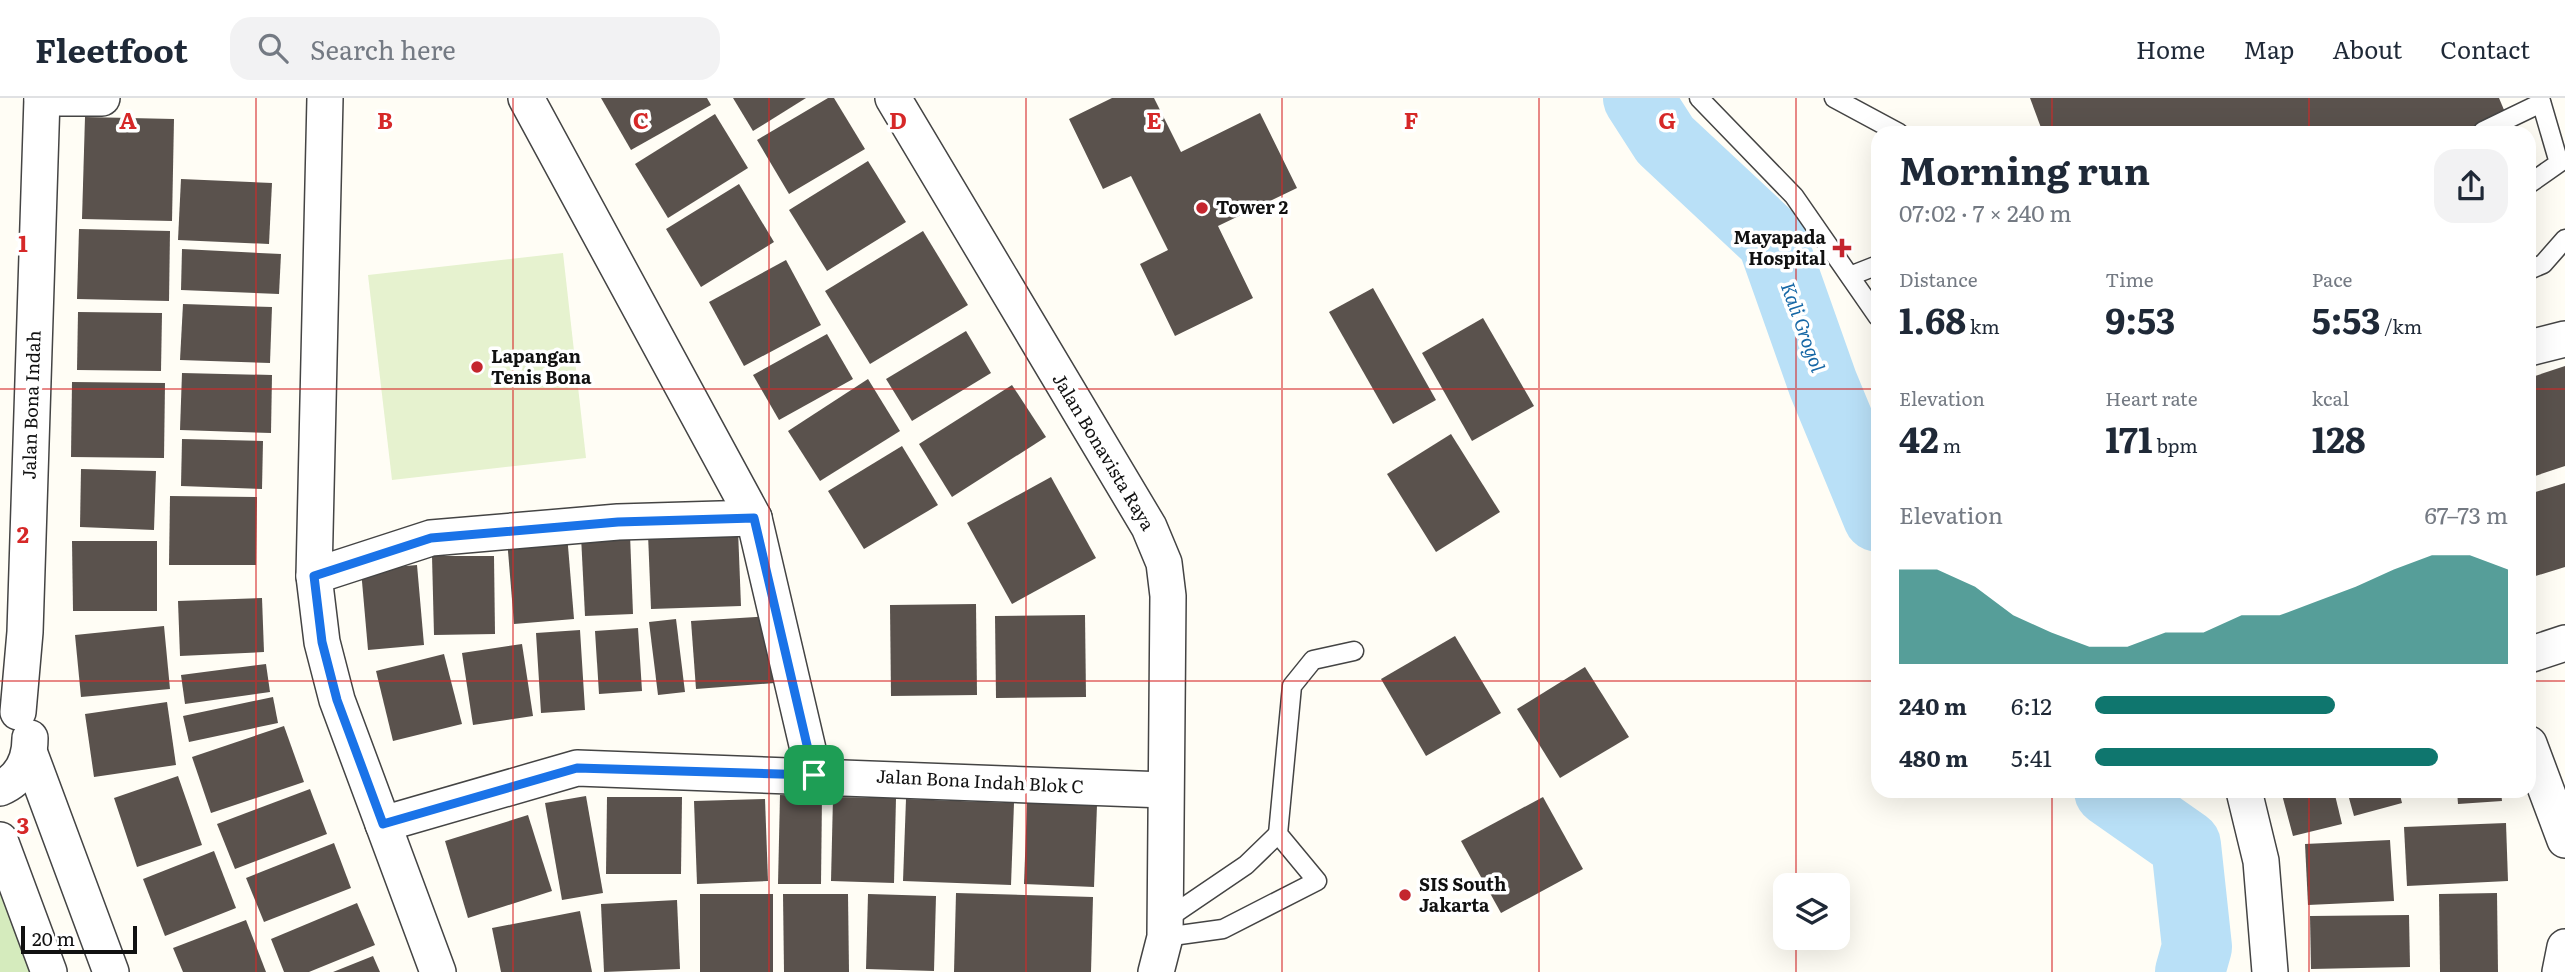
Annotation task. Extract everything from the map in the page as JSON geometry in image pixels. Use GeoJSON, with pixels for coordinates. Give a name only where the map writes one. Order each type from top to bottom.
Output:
{"type":"FeatureCollection","features":[{"type":"Feature","properties":{"kind":"street"},"geometry":{"type":"LineString","coordinates":[[42,98],[103,98]]}},
{"type":"Feature","properties":{"kind":"street","name":"Jalan Bona Indah"},"geometry":{"type":"LineString","coordinates":[[9,706],[25,632],[42,98]]}},
{"type":"Feature","properties":{"kind":"street"},"geometry":{"type":"LineString","coordinates":[[325,98],[314,576],[322,642],[337,700],[438,972]]}},
{"type":"Feature","properties":{"kind":"street"},"geometry":{"type":"LineString","coordinates":[[526,98],[754,518],[814,775]]}},
{"type":"Feature","properties":{"kind":"street","name":"Jalan Bonavista Raya"},"geometry":{"type":"LineString","coordinates":[[893,98],[1149,527],[1164,563],[1168,596],[1165,929],[1156,972]]}},
{"type":"Feature","properties":{"kind":"street"},"geometry":{"type":"LineString","coordinates":[[2536,346],[2565,339]]}},
{"type":"Feature","properties":{"kind":"street"},"geometry":{"type":"LineString","coordinates":[[314,576],[431,538],[618,522],[754,518]]}},
{"type":"Feature","properties":{"kind":"street"},"geometry":{"type":"LineString","coordinates":[[2536,653],[2565,643]]}},
{"type":"Feature","properties":{"kind":"street"},"geometry":{"type":"LineString","coordinates":[[9,706],[29,731],[30,754],[111,972]]}},
{"type":"Feature","properties":{"kind":"street"},"geometry":{"type":"LineString","coordinates":[[0,788],[16,779],[30,754]]}},
{"type":"Feature","properties":{"kind":"street"},"geometry":{"type":"LineString","coordinates":[[2536,763],[2565,840]]}},
{"type":"Feature","properties":{"kind":"street","name":"Jalan Bona Indah Blok C"},"geometry":{"type":"LineString","coordinates":[[383,824],[577,768],[1165,790]]}},
{"type":"Feature","properties":{"kind":"street"},"geometry":{"type":"LineString","coordinates":[[2246,798],[2261,861],[2270,972]]}},
{"type":"Feature","properties":{"kind":"street"},"geometry":{"type":"LineString","coordinates":[[0,840],[49,972]]}},
{"type":"Feature","properties":{"kind":"street"},"geometry":{"type":"LineString","coordinates":[[2560,972],[2565,947]]}},
{"type":"Feature","properties":{"kind":"lane"},"geometry":{"type":"LineString","coordinates":[[1699,98],[1794,196],[1871,307]]}},
{"type":"Feature","properties":{"kind":"lane"},"geometry":{"type":"LineString","coordinates":[[1834,98],[1886,126]]}},
{"type":"Feature","properties":{"kind":"lane"},"geometry":{"type":"LineString","coordinates":[[2492,126],[2540,101],[2559,163],[2536,179]]}},
{"type":"Feature","properties":{"kind":"lane"},"geometry":{"type":"LineString","coordinates":[[2536,267],[2543,264],[2565,239]]}},
{"type":"Feature","properties":{"kind":"lane"},"geometry":{"type":"LineString","coordinates":[[1850,276],[1871,268]]}},
{"type":"Feature","properties":{"kind":"lane"},"geometry":{"type":"LineString","coordinates":[[1165,929],[1246,865],[1278,834],[1293,686],[1313,660],[1353,652]]}},
{"type":"Feature","properties":{"kind":"lane"},"geometry":{"type":"LineString","coordinates":[[1165,929],[1223,929],[1317,881],[1278,834]]}},
{"type":"Feature","properties":{"kind":"green space","name":"Lapangan Tenis Bona"},"geometry":{"type":"Polygon","coordinates":[[[563,253],[586,458],[392,480],[368,275],[563,253]]]}},
{"type":"Feature","properties":{"kind":"green space"},"geometry":{"type":"Polygon","coordinates":[[[0,880],[34,972],[0,972],[0,880]]]}},
{"type":"Feature","properties":{"kind":"building"},"geometry":{"type":"Polygon","coordinates":[[[601,98],[707,98],[711,105],[631,150],[601,98]]]}},
{"type":"Feature","properties":{"kind":"building"},"geometry":{"type":"Polygon","coordinates":[[[733,98],[806,98],[753,131],[733,98]]]}},
{"type":"Feature","properties":{"kind":"building"},"geometry":{"type":"Polygon","coordinates":[[[828,98],[834,98],[865,149],[789,194],[757,140],[828,98]]]}},
{"type":"Feature","properties":{"kind":"building","name":"Tower 2"},"geometry":{"type":"Polygon","coordinates":[[[1112,98],[1154,98],[1181,152],[1260,113],[1297,188],[1218,226],[1253,298],[1175,336],[1140,264],[1168,250],[1131,176],[1103,189],[1069,119],[1112,98]]]}},
{"type":"Feature","properties":{"kind":"building"},"geometry":{"type":"Polygon","coordinates":[[[2030,98],[2499,98],[2507,117],[2491,126],[2040,126],[2030,98]]]}},
{"type":"Feature","properties":{"kind":"building"},"geometry":{"type":"Polygon","coordinates":[[[715,114],[748,168],[668,218],[635,164],[715,114]]]}},
{"type":"Feature","properties":{"kind":"building"},"geometry":{"type":"Polygon","coordinates":[[[85,117],[174,119],[172,221],[82,219],[85,117]]]}},
{"type":"Feature","properties":{"kind":"building"},"geometry":{"type":"Polygon","coordinates":[[[868,161],[906,222],[827,271],[789,210],[868,161]]]}},
{"type":"Feature","properties":{"kind":"building"},"geometry":{"type":"Polygon","coordinates":[[[181,179],[272,183],[269,244],[178,240],[181,179]]]}},
{"type":"Feature","properties":{"kind":"building"},"geometry":{"type":"Polygon","coordinates":[[[739,184],[774,242],[701,287],[666,229],[739,184]]]}},
{"type":"Feature","properties":{"kind":"building"},"geometry":{"type":"Polygon","coordinates":[[[79,229],[170,231],[169,301],[77,299],[79,229]]]}},
{"type":"Feature","properties":{"kind":"building"},"geometry":{"type":"Polygon","coordinates":[[[923,231],[968,305],[870,364],[825,291],[923,231]]]}},
{"type":"Feature","properties":{"kind":"building"},"geometry":{"type":"Polygon","coordinates":[[[182,249],[281,254],[279,294],[181,290],[182,249]]]}},
{"type":"Feature","properties":{"kind":"building"},"geometry":{"type":"Polygon","coordinates":[[[786,260],[821,325],[744,366],[709,302],[786,260]]]}},
{"type":"Feature","properties":{"kind":"building"},"geometry":{"type":"Polygon","coordinates":[[[1373,288],[1436,400],[1393,424],[1329,312],[1373,288]]]}},
{"type":"Feature","properties":{"kind":"building"},"geometry":{"type":"Polygon","coordinates":[[[183,304],[272,307],[270,363],[180,360],[183,304]]]}},
{"type":"Feature","properties":{"kind":"building"},"geometry":{"type":"Polygon","coordinates":[[[78,312],[162,313],[161,371],[77,370],[78,312]]]}},
{"type":"Feature","properties":{"kind":"building"},"geometry":{"type":"Polygon","coordinates":[[[1483,318],[1534,406],[1472,441],[1422,353],[1483,318]]]}},
{"type":"Feature","properties":{"kind":"building"},"geometry":{"type":"Polygon","coordinates":[[[966,331],[991,373],[912,421],[886,379],[966,331]]]}},
{"type":"Feature","properties":{"kind":"building"},"geometry":{"type":"Polygon","coordinates":[[[827,334],[853,379],[779,420],[753,375],[827,334]]]}},
{"type":"Feature","properties":{"kind":"building"},"geometry":{"type":"Polygon","coordinates":[[[2565,366],[2565,466],[2536,476],[2536,376],[2565,366]]]}},
{"type":"Feature","properties":{"kind":"building"},"geometry":{"type":"Polygon","coordinates":[[[182,373],[272,375],[271,433],[180,430],[182,373]]]}},
{"type":"Feature","properties":{"kind":"building"},"geometry":{"type":"Polygon","coordinates":[[[868,379],[900,431],[820,481],[788,431],[868,379]]]}},
{"type":"Feature","properties":{"kind":"building"},"geometry":{"type":"Polygon","coordinates":[[[72,382],[165,383],[164,458],[71,457],[72,382]]]}},
{"type":"Feature","properties":{"kind":"building"},"geometry":{"type":"Polygon","coordinates":[[[1012,385],[1046,437],[952,497],[919,444],[1012,385]]]}},
{"type":"Feature","properties":{"kind":"building"},"geometry":{"type":"Polygon","coordinates":[[[1451,434],[1500,512],[1436,552],[1387,474],[1451,434]]]}},
{"type":"Feature","properties":{"kind":"building"},"geometry":{"type":"Polygon","coordinates":[[[182,439],[263,441],[262,489],[181,486],[182,439]]]}},
{"type":"Feature","properties":{"kind":"building"},"geometry":{"type":"Polygon","coordinates":[[[902,446],[938,505],[864,549],[828,491],[902,446]]]}},
{"type":"Feature","properties":{"kind":"building"},"geometry":{"type":"Polygon","coordinates":[[[81,469],[156,471],[154,530],[80,527],[81,469]]]}},
{"type":"Feature","properties":{"kind":"building"},"geometry":{"type":"Polygon","coordinates":[[[1051,477],[1096,558],[1012,604],[967,523],[1051,477]]]}},
{"type":"Feature","properties":{"kind":"building"},"geometry":{"type":"Polygon","coordinates":[[[2565,483],[2565,567],[2536,576],[2536,492],[2565,483]]]}},
{"type":"Feature","properties":{"kind":"building"},"geometry":{"type":"Polygon","coordinates":[[[170,496],[257,497],[256,565],[169,565],[170,496]]]}},
{"type":"Feature","properties":{"kind":"building"},"geometry":{"type":"Polygon","coordinates":[[[738,530],[741,606],[651,609],[648,534],[738,530]]]}},
{"type":"Feature","properties":{"kind":"building"},"geometry":{"type":"Polygon","coordinates":[[[567,534],[574,619],[514,624],[507,539],[567,534]]]}},
{"type":"Feature","properties":{"kind":"building"},"geometry":{"type":"Polygon","coordinates":[[[630,534],[633,614],[585,616],[581,536],[630,534]]]}},
{"type":"Feature","properties":{"kind":"building"},"geometry":{"type":"Polygon","coordinates":[[[72,541],[157,541],[157,611],[73,611],[72,541]]]}},
{"type":"Feature","properties":{"kind":"building"},"geometry":{"type":"Polygon","coordinates":[[[432,556],[494,556],[495,634],[434,635],[432,556]]]}},
{"type":"Feature","properties":{"kind":"building"},"geometry":{"type":"Polygon","coordinates":[[[417,565],[424,645],[368,650],[361,570],[417,565]]]}},
{"type":"Feature","properties":{"kind":"building"},"geometry":{"type":"Polygon","coordinates":[[[262,598],[264,652],[180,656],[178,601],[262,598]]]}},
{"type":"Feature","properties":{"kind":"building"},"geometry":{"type":"Polygon","coordinates":[[[976,604],[977,695],[891,696],[890,605],[976,604]]]}},
{"type":"Feature","properties":{"kind":"building"},"geometry":{"type":"Polygon","coordinates":[[[1085,615],[1086,697],[996,698],[995,616],[1085,615]]]}},
{"type":"Feature","properties":{"kind":"building"},"geometry":{"type":"Polygon","coordinates":[[[770,616],[775,683],[696,689],[691,621],[770,616]]]}},
{"type":"Feature","properties":{"kind":"building"},"geometry":{"type":"Polygon","coordinates":[[[676,619],[685,692],[658,695],[649,622],[676,619]]]}},
{"type":"Feature","properties":{"kind":"building"},"geometry":{"type":"Polygon","coordinates":[[[164,626],[170,689],[81,697],[75,635],[164,626]]]}},
{"type":"Feature","properties":{"kind":"building"},"geometry":{"type":"Polygon","coordinates":[[[638,628],[642,691],[599,694],[595,631],[638,628]]]}},
{"type":"Feature","properties":{"kind":"building"},"geometry":{"type":"Polygon","coordinates":[[[580,630],[585,710],[541,713],[536,633],[580,630]]]}},
{"type":"Feature","properties":{"kind":"building"},"geometry":{"type":"Polygon","coordinates":[[[1455,636],[1501,713],[1426,756],[1381,679],[1455,636]]]}},
{"type":"Feature","properties":{"kind":"building"},"geometry":{"type":"Polygon","coordinates":[[[522,644],[533,716],[473,725],[462,653],[522,644]]]}},
{"type":"Feature","properties":{"kind":"building"},"geometry":{"type":"Polygon","coordinates":[[[444,654],[462,724],[393,741],[376,671],[444,654]]]}},
{"type":"Feature","properties":{"kind":"building"},"geometry":{"type":"Polygon","coordinates":[[[266,664],[270,692],[185,704],[181,675],[266,664]]]}},
{"type":"Feature","properties":{"kind":"building"},"geometry":{"type":"Polygon","coordinates":[[[1585,667],[1629,737],[1560,778],[1517,709],[1585,667]]]}},
{"type":"Feature","properties":{"kind":"building"},"geometry":{"type":"Polygon","coordinates":[[[273,697],[278,723],[189,742],[183,716],[273,697]]]}},
{"type":"Feature","properties":{"kind":"building"},"geometry":{"type":"Polygon","coordinates":[[[167,702],[176,765],[94,777],[85,714],[167,702]]]}},
{"type":"Feature","properties":{"kind":"building"},"geometry":{"type":"Polygon","coordinates":[[[284,726],[304,782],[211,813],[192,757],[284,726]]]}},
{"type":"Feature","properties":{"kind":"building"},"geometry":{"type":"Polygon","coordinates":[[[178,776],[202,845],[137,867],[114,798],[178,776]]]}},
{"type":"Feature","properties":{"kind":"building"},"geometry":{"type":"Polygon","coordinates":[[[310,789],[327,834],[235,869],[217,824],[310,789]]]}},
{"type":"Feature","properties":{"kind":"building"},"geometry":{"type":"Polygon","coordinates":[[[780,795],[822,796],[821,884],[778,884],[780,795]]]}},
{"type":"Feature","properties":{"kind":"building"},"geometry":{"type":"Polygon","coordinates":[[[586,796],[603,893],[562,900],[545,803],[586,796]]]}},
{"type":"Feature","properties":{"kind":"building"},"geometry":{"type":"Polygon","coordinates":[[[607,797],[682,797],[681,874],[606,874],[607,797]]]}},
{"type":"Feature","properties":{"kind":"building"},"geometry":{"type":"Polygon","coordinates":[[[833,797],[896,798],[894,883],[831,881],[833,797]]]}},
{"type":"Feature","properties":{"kind":"building"},"geometry":{"type":"Polygon","coordinates":[[[1543,797],[1583,869],[1501,913],[1461,841],[1543,797]]]}},
{"type":"Feature","properties":{"kind":"building"},"geometry":{"type":"Polygon","coordinates":[[[2283,798],[2336,798],[2342,824],[2293,836],[2283,798]]]}},
{"type":"Feature","properties":{"kind":"building"},"geometry":{"type":"Polygon","coordinates":[[[2349,798],[2401,798],[2402,803],[2354,816],[2349,798]]]}},
{"type":"Feature","properties":{"kind":"building"},"geometry":{"type":"Polygon","coordinates":[[[2458,798],[2502,798],[2502,801],[2458,804],[2458,798]]]}},
{"type":"Feature","properties":{"kind":"building"},"geometry":{"type":"Polygon","coordinates":[[[765,799],[768,881],[697,884],[694,801],[765,799]]]}},
{"type":"Feature","properties":{"kind":"building"},"geometry":{"type":"Polygon","coordinates":[[[906,799],[1014,803],[1011,885],[903,881],[906,799]]]}},
{"type":"Feature","properties":{"kind":"building"},"geometry":{"type":"Polygon","coordinates":[[[1027,803],[1097,805],[1094,887],[1024,884],[1027,803]]]}},
{"type":"Feature","properties":{"kind":"building"},"geometry":{"type":"Polygon","coordinates":[[[528,815],[552,891],[468,918],[445,841],[528,815]]]}},
{"type":"Feature","properties":{"kind":"building"},"geometry":{"type":"Polygon","coordinates":[[[2506,823],[2508,881],[2407,886],[2404,827],[2506,823]]]}},
{"type":"Feature","properties":{"kind":"building"},"geometry":{"type":"Polygon","coordinates":[[[2390,840],[2394,901],[2308,905],[2305,844],[2390,840]]]}},
{"type":"Feature","properties":{"kind":"building"},"geometry":{"type":"Polygon","coordinates":[[[334,843],[351,888],[264,922],[246,878],[334,843]]]}},
{"type":"Feature","properties":{"kind":"building"},"geometry":{"type":"Polygon","coordinates":[[[214,851],[236,908],[165,936],[143,879],[214,851]]]}},
{"type":"Feature","properties":{"kind":"building"},"geometry":{"type":"Polygon","coordinates":[[[956,893],[1093,897],[1091,972],[954,972],[956,893]]]}},
{"type":"Feature","properties":{"kind":"building"},"geometry":{"type":"Polygon","coordinates":[[[2497,893],[2498,972],[2440,972],[2439,894],[2497,893]]]}},
{"type":"Feature","properties":{"kind":"building"},"geometry":{"type":"Polygon","coordinates":[[[700,894],[773,894],[773,972],[700,972],[700,894]]]}},
{"type":"Feature","properties":{"kind":"building"},"geometry":{"type":"Polygon","coordinates":[[[783,894],[848,894],[849,972],[784,972],[783,894]]]}},
{"type":"Feature","properties":{"kind":"building"},"geometry":{"type":"Polygon","coordinates":[[[868,894],[936,896],[934,971],[866,969],[868,894]]]}},
{"type":"Feature","properties":{"kind":"building"},"geometry":{"type":"Polygon","coordinates":[[[677,900],[680,969],[604,972],[601,904],[677,900]]]}},
{"type":"Feature","properties":{"kind":"building"},"geometry":{"type":"Polygon","coordinates":[[[357,903],[375,945],[309,972],[284,972],[271,939],[357,903]]]}},
{"type":"Feature","properties":{"kind":"building"},"geometry":{"type":"Polygon","coordinates":[[[580,911],[592,972],[501,972],[492,928],[580,911]]]}},
{"type":"Feature","properties":{"kind":"building"},"geometry":{"type":"Polygon","coordinates":[[[2409,915],[2410,967],[2311,969],[2310,916],[2409,915]]]}},
{"type":"Feature","properties":{"kind":"building"},"geometry":{"type":"Polygon","coordinates":[[[246,920],[266,972],[183,972],[173,948],[246,920]]]}},
{"type":"Feature","properties":{"kind":"building"},"geometry":{"type":"Polygon","coordinates":[[[373,956],[380,972],[333,972],[373,956]]]}},
{"type":"Feature","properties":{"kind":"waterway","name":"Kali Grogol"},"geometry":{"type":"LineString","coordinates":[[1638,98],[1665,140],[1772,240],[1823,384],[1871,500]]}},
{"type":"Feature","properties":{"kind":"waterway","name":"Kali Grogol"},"geometry":{"type":"LineString","coordinates":[[2119,798],[2186,845],[2197,947],[2190,972]]}},
{"type":"Feature","properties":{"kind":"place","name":"Tower 2"},"geometry":{"type":"Point","coordinates":[1202,208]}},
{"type":"Feature","properties":{"kind":"place","name":"Mayapada Hospital"},"geometry":{"type":"Point","coordinates":[1842,248]}},
{"type":"Feature","properties":{"kind":"place","name":"Lapangan Tenis Bona"},"geometry":{"type":"Point","coordinates":[477,367]}},
{"type":"Feature","properties":{"kind":"place","name":"SIS South Jakarta"},"geometry":{"type":"Point","coordinates":[1405,895]}},
{"type":"Feature","properties":{"kind":"route"},"geometry":{"type":"LineString","coordinates":[[754,518],[814,775],[577,768],[383,824],[337,700],[322,642],[314,576],[431,538],[618,522],[754,518]]}}]}
